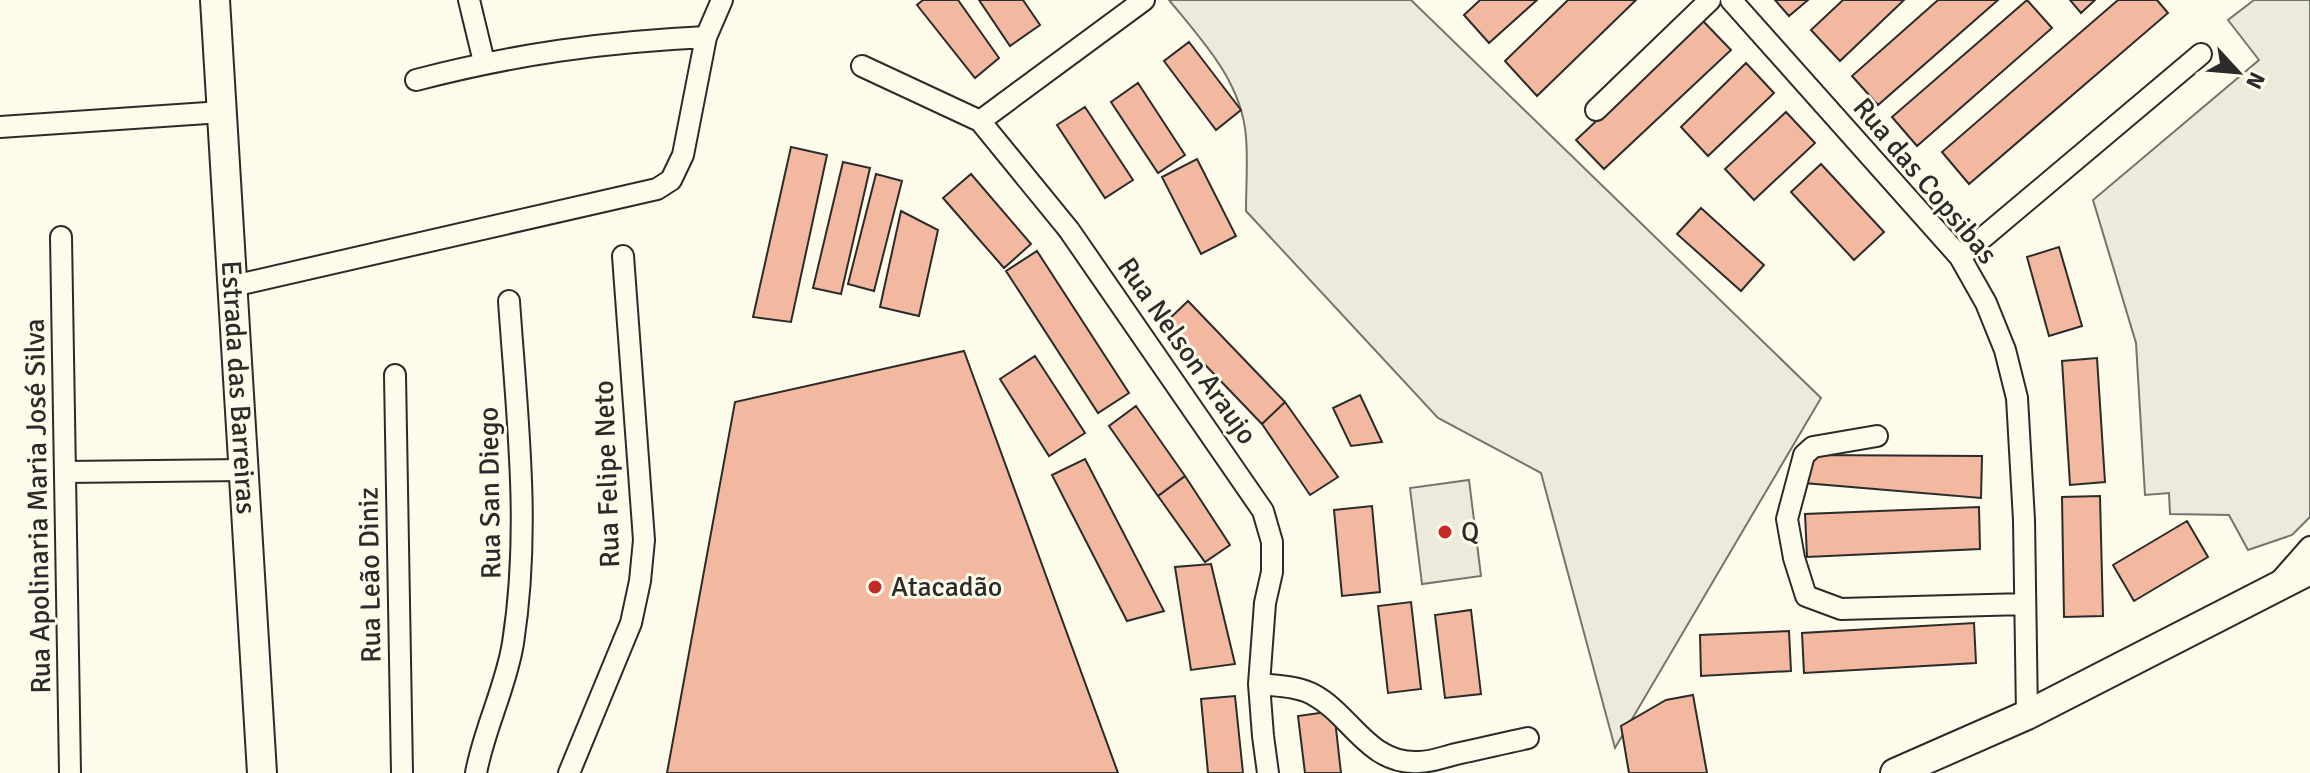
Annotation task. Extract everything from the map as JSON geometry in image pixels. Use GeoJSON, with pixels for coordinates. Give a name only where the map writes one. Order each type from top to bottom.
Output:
{"type":"FeatureCollection","features":[{"type":"Feature","properties":{"kind":"main road","name":"Estrada das Barreiras"},"geometry":{"type":"LineString","coordinates":[[215,0],[262,773]]}},
{"type":"Feature","properties":{"kind":"main road"},"geometry":{"type":"LineString","coordinates":[[1895,773],[2027,715],[2310,570]]}},
{"type":"Feature","properties":{"kind":"street"},"geometry":{"type":"LineString","coordinates":[[469,0],[484,62]]}},
{"type":"Feature","properties":{"kind":"street"},"geometry":{"type":"LineString","coordinates":[[233,286],[657,189],[671,180],[683,155],[706,37],[722,0]]}},
{"type":"Feature","properties":{"kind":"street"},"geometry":{"type":"LineString","coordinates":[[980,121],[1144,0]]}},
{"type":"Feature","properties":{"kind":"street"},"geometry":{"type":"LineString","coordinates":[[1596,110],[1710,0]]}},
{"type":"Feature","properties":{"kind":"street","name":"Rua das Copsibas"},"geometry":{"type":"LineString","coordinates":[[1737,2],[1960,257],[1996,326],[2017,398],[2024,520],[2027,715]]}},
{"type":"Feature","properties":{"kind":"street"},"geometry":{"type":"LineString","coordinates":[[416,80],[484,62],[621,41],[706,37]]}},
{"type":"Feature","properties":{"kind":"street"},"geometry":{"type":"LineString","coordinates":[[1960,257],[2201,54]]}},
{"type":"Feature","properties":{"kind":"street","name":"Rua Nelson Araujo"},"geometry":{"type":"LineString","coordinates":[[862,66],[980,121],[1069,230],[1263,511],[1272,542],[1259,684],[1268,773]]}},
{"type":"Feature","properties":{"kind":"street"},"geometry":{"type":"LineString","coordinates":[[0,127],[222,112]]}},
{"type":"Feature","properties":{"kind":"street","name":"Rua Apolinaria Maria José Silva"},"geometry":{"type":"LineString","coordinates":[[61,237],[70,773]]}},
{"type":"Feature","properties":{"kind":"street","name":"Rua Felipe Neto"},"geometry":{"type":"LineString","coordinates":[[569,773],[631,623],[640,581],[644,540],[623,256]]}},
{"type":"Feature","properties":{"kind":"street","name":"Rua San Diego"},"geometry":{"type":"LineString","coordinates":[[476,773],[512,648],[522,577],[524,508],[509,301]]}},
{"type":"Feature","properties":{"kind":"street","name":"Rua Leão Diniz"},"geometry":{"type":"LineString","coordinates":[[395,375],[402,773]]}},
{"type":"Feature","properties":{"kind":"street"},"geometry":{"type":"LineString","coordinates":[[1877,436],[1813,447],[1804,455],[1787,519],[1794,558],[1806,596],[1841,609],[2025,604]]}},
{"type":"Feature","properties":{"kind":"street"},"geometry":{"type":"LineString","coordinates":[[66,472],[244,470]]}},
{"type":"Feature","properties":{"kind":"street"},"geometry":{"type":"LineString","coordinates":[[2273,590],[2310,547]]}},
{"type":"Feature","properties":{"kind":"street"},"geometry":{"type":"LineString","coordinates":[[1259,684],[1311,693],[1329,705],[1364,742],[1380,754],[1400,760],[1419,762],[1528,738]]}},
{"type":"Feature","properties":{"kind":"shaded area"},"geometry":{"type":"Polygon","coordinates":[[[1169,0],[1411,0],[1821,398],[1615,748],[1541,473],[1438,418],[1246,211],[1246,137],[1237,98],[1218,63],[1169,0]]]}},
{"type":"Feature","properties":{"kind":"shaded area"},"geometry":{"type":"Polygon","coordinates":[[[2254,0],[2310,0],[2310,517],[2292,535],[2248,550],[2229,515],[2170,514],[2169,493],[2145,495],[2136,343],[2093,200],[2259,60],[2228,20],[2254,0]]]}},
{"type":"Feature","properties":{"kind":"shaded area","name":"Q"},"geometry":{"type":"Polygon","coordinates":[[[1469,480],[1481,576],[1422,584],[1410,488],[1469,480]]]}},
{"type":"Feature","properties":{"kind":"building"},"geometry":{"type":"Polygon","coordinates":[[[923,0],[958,0],[999,58],[975,78],[917,5],[923,0]]]}},
{"type":"Feature","properties":{"kind":"building"},"geometry":{"type":"Polygon","coordinates":[[[979,0],[1023,0],[1040,25],[1010,46],[979,0]]]}},
{"type":"Feature","properties":{"kind":"building"},"geometry":{"type":"Polygon","coordinates":[[[1480,0],[1537,0],[1489,43],[1464,15],[1480,0]]]}},
{"type":"Feature","properties":{"kind":"building"},"geometry":{"type":"Polygon","coordinates":[[[1568,0],[1636,0],[1537,96],[1505,61],[1568,0]]]}},
{"type":"Feature","properties":{"kind":"building"},"geometry":{"type":"Polygon","coordinates":[[[1775,0],[1808,0],[1789,16],[1775,0]]]}},
{"type":"Feature","properties":{"kind":"building"},"geometry":{"type":"Polygon","coordinates":[[[1843,0],[1904,0],[1840,61],[1811,30],[1843,0]]]}},
{"type":"Feature","properties":{"kind":"building"},"geometry":{"type":"Polygon","coordinates":[[[1938,0],[1998,0],[1878,105],[1852,76],[1938,0]]]}},
{"type":"Feature","properties":{"kind":"building"},"geometry":{"type":"Polygon","coordinates":[[[2027,0],[2052,28],[1917,146],[1892,117],[2027,0]]]}},
{"type":"Feature","properties":{"kind":"building"},"geometry":{"type":"Polygon","coordinates":[[[2070,0],[2095,0],[2081,13],[2070,0]]]}},
{"type":"Feature","properties":{"kind":"building"},"geometry":{"type":"Polygon","coordinates":[[[2118,0],[2157,0],[2168,13],[1969,184],[1942,152],[2118,0]]]}},
{"type":"Feature","properties":{"kind":"building"},"geometry":{"type":"Polygon","coordinates":[[[1703,21],[1731,50],[1604,169],[1576,140],[1703,21]]]}},
{"type":"Feature","properties":{"kind":"building"},"geometry":{"type":"Polygon","coordinates":[[[1189,42],[1241,110],[1216,130],[1164,61],[1189,42]]]}},
{"type":"Feature","properties":{"kind":"building"},"geometry":{"type":"Polygon","coordinates":[[[1746,63],[1774,93],[1708,156],[1681,127],[1746,63]]]}},
{"type":"Feature","properties":{"kind":"building"},"geometry":{"type":"Polygon","coordinates":[[[1138,83],[1185,155],[1158,173],[1111,102],[1138,83]]]}},
{"type":"Feature","properties":{"kind":"building"},"geometry":{"type":"Polygon","coordinates":[[[1085,107],[1133,180],[1105,198],[1057,125],[1085,107]]]}},
{"type":"Feature","properties":{"kind":"building"},"geometry":{"type":"Polygon","coordinates":[[[1786,112],[1815,143],[1754,200],[1725,169],[1786,112]]]}},
{"type":"Feature","properties":{"kind":"building"},"geometry":{"type":"Polygon","coordinates":[[[791,147],[827,155],[791,322],[753,317],[791,147]]]}},
{"type":"Feature","properties":{"kind":"building"},"geometry":{"type":"Polygon","coordinates":[[[1197,159],[1236,236],[1201,254],[1162,177],[1197,159]]]}},
{"type":"Feature","properties":{"kind":"building"},"geometry":{"type":"Polygon","coordinates":[[[843,162],[870,168],[841,294],[813,288],[843,162]]]}},
{"type":"Feature","properties":{"kind":"building"},"geometry":{"type":"Polygon","coordinates":[[[1821,164],[1884,232],[1854,260],[1791,192],[1821,164]]]}},
{"type":"Feature","properties":{"kind":"building"},"geometry":{"type":"Polygon","coordinates":[[[876,174],[902,181],[874,291],[848,284],[876,174]]]}},
{"type":"Feature","properties":{"kind":"building"},"geometry":{"type":"Polygon","coordinates":[[[971,174],[1031,244],[1004,268],[943,198],[971,174]]]}},
{"type":"Feature","properties":{"kind":"building"},"geometry":{"type":"Polygon","coordinates":[[[1701,208],[1764,265],[1741,291],[1677,234],[1701,208]]]}},
{"type":"Feature","properties":{"kind":"building"},"geometry":{"type":"Polygon","coordinates":[[[901,211],[938,230],[919,316],[880,307],[901,211]]]}},
{"type":"Feature","properties":{"kind":"building"},"geometry":{"type":"Polygon","coordinates":[[[2059,247],[2082,326],[2049,336],[2027,257],[2059,247]]]}},
{"type":"Feature","properties":{"kind":"building"},"geometry":{"type":"Polygon","coordinates":[[[1037,251],[1129,393],[1098,413],[1006,271],[1037,251]]]}},
{"type":"Feature","properties":{"kind":"building"},"geometry":{"type":"Polygon","coordinates":[[[1188,301],[1285,402],[1262,424],[1165,323],[1188,301]]]}},
{"type":"Feature","properties":{"kind":"building","name":"Atacadão"},"geometry":{"type":"Polygon","coordinates":[[[964,351],[1118,773],[667,773],[735,402],[964,351]]]}},
{"type":"Feature","properties":{"kind":"building"},"geometry":{"type":"Polygon","coordinates":[[[1035,356],[1085,433],[1049,456],[1000,379],[1035,356]]]}},
{"type":"Feature","properties":{"kind":"building"},"geometry":{"type":"Polygon","coordinates":[[[2097,358],[2105,482],[2070,485],[2062,361],[2097,358]]]}},
{"type":"Feature","properties":{"kind":"building"},"geometry":{"type":"Polygon","coordinates":[[[1360,395],[1382,442],[1351,446],[1333,408],[1360,395]]]}},
{"type":"Feature","properties":{"kind":"building"},"geometry":{"type":"Polygon","coordinates":[[[1285,402],[1338,477],[1310,495],[1262,424],[1285,402]]]}},
{"type":"Feature","properties":{"kind":"building"},"geometry":{"type":"Polygon","coordinates":[[[1136,406],[1185,476],[1158,496],[1109,426],[1136,406]]]}},
{"type":"Feature","properties":{"kind":"building"},"geometry":{"type":"Polygon","coordinates":[[[1808,455],[1982,456],[1981,498],[1804,483],[1808,455]]]}},
{"type":"Feature","properties":{"kind":"building"},"geometry":{"type":"Polygon","coordinates":[[[1085,459],[1164,611],[1127,621],[1052,475],[1085,459]]]}},
{"type":"Feature","properties":{"kind":"building"},"geometry":{"type":"Polygon","coordinates":[[[1185,476],[1230,545],[1205,562],[1158,496],[1185,476]]]}},
{"type":"Feature","properties":{"kind":"building"},"geometry":{"type":"Polygon","coordinates":[[[2100,496],[2103,616],[2064,617],[2062,497],[2100,496]]]}},
{"type":"Feature","properties":{"kind":"building"},"geometry":{"type":"Polygon","coordinates":[[[1372,506],[1380,592],[1342,596],[1334,510],[1372,506]]]}},
{"type":"Feature","properties":{"kind":"building"},"geometry":{"type":"Polygon","coordinates":[[[1979,507],[1980,549],[1807,557],[1805,514],[1979,507]]]}},
{"type":"Feature","properties":{"kind":"building"},"geometry":{"type":"Polygon","coordinates":[[[2187,521],[2208,557],[2134,601],[2113,565],[2187,521]]]}},
{"type":"Feature","properties":{"kind":"building"},"geometry":{"type":"Polygon","coordinates":[[[1211,564],[1235,664],[1191,670],[1175,567],[1211,564]]]}},
{"type":"Feature","properties":{"kind":"building"},"geometry":{"type":"Polygon","coordinates":[[[1411,602],[1421,689],[1388,693],[1378,606],[1411,602]]]}},
{"type":"Feature","properties":{"kind":"building"},"geometry":{"type":"Polygon","coordinates":[[[1471,610],[1481,694],[1445,698],[1435,615],[1471,610]]]}},
{"type":"Feature","properties":{"kind":"building"},"geometry":{"type":"Polygon","coordinates":[[[1974,623],[1976,663],[1804,673],[1802,633],[1974,623]]]}},
{"type":"Feature","properties":{"kind":"building"},"geometry":{"type":"Polygon","coordinates":[[[1789,631],[1791,671],[1701,676],[1700,635],[1789,631]]]}},
{"type":"Feature","properties":{"kind":"building"},"geometry":{"type":"Polygon","coordinates":[[[1693,695],[1707,773],[1629,773],[1621,726],[1666,700],[1693,695]]]}},
{"type":"Feature","properties":{"kind":"building"},"geometry":{"type":"Polygon","coordinates":[[[1235,696],[1243,773],[1208,773],[1201,699],[1235,696]]]}},
{"type":"Feature","properties":{"kind":"building"},"geometry":{"type":"Polygon","coordinates":[[[1334,711],[1341,773],[1305,773],[1298,716],[1334,711]]]}},
{"type":"Feature","properties":{"kind":"place","name":"Q"},"geometry":{"type":"Point","coordinates":[1445,532]}},
{"type":"Feature","properties":{"kind":"place","name":"Atacadão"},"geometry":{"type":"Point","coordinates":[875,587]}}]}
